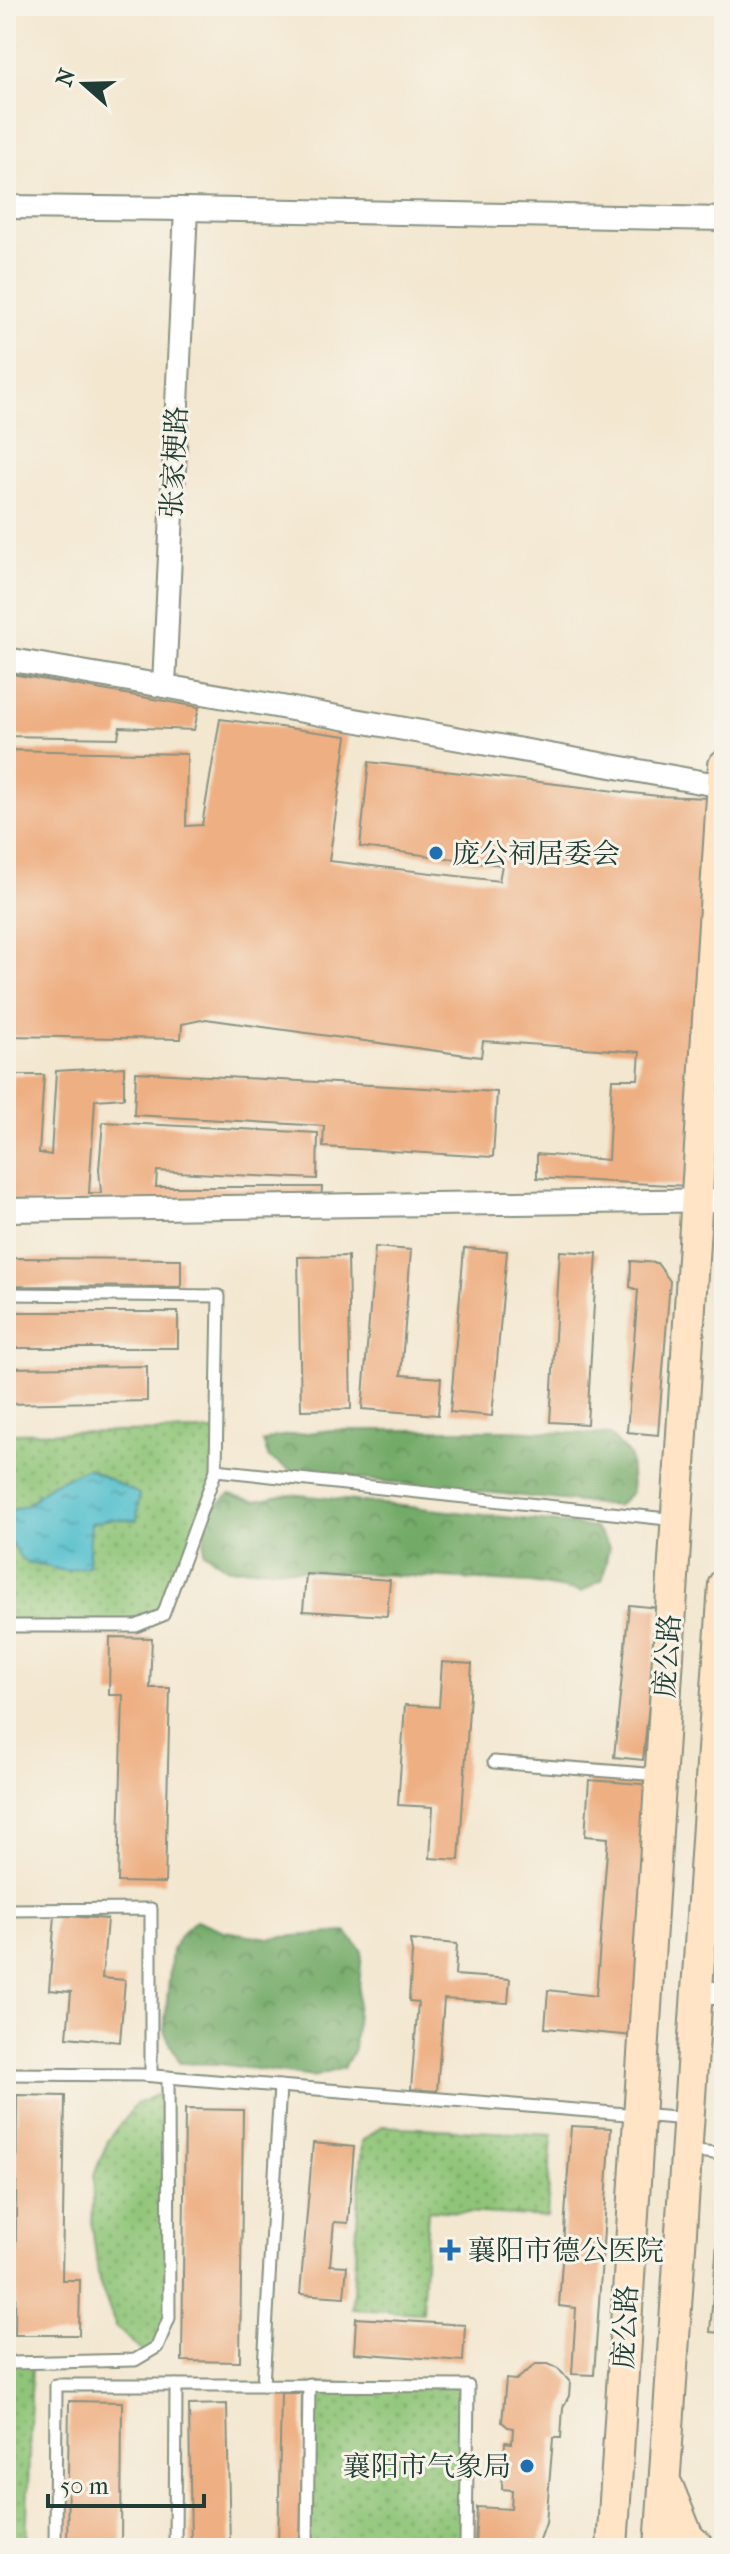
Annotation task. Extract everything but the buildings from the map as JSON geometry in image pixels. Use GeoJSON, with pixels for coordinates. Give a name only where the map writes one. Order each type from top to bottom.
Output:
{"type":"FeatureCollection","features":[{"type":"Feature","properties":{"kind":"main road","name":"庞公路"},"geometry":{"type":"LineString","coordinates":[[612,2548],[676,1520],[710,1200],[723,775]]}},
{"type":"Feature","properties":{"kind":"main road","name":"庞公路"},"geometry":{"type":"LineString","coordinates":[[660,2548],[689,2119],[710,1993],[724,1584]]}},
{"type":"Feature","properties":{"kind":"main road"},"geometry":{"type":"LineString","coordinates":[[665,2479],[688,2537],[700,2548]]}},
{"type":"Feature","properties":{"kind":"street"},"geometry":{"type":"LineString","coordinates":[[6,207],[724,219]]}},
{"type":"Feature","properties":{"kind":"street","name":"张家梗路"},"geometry":{"type":"LineString","coordinates":[[164,686],[186,209]]}},
{"type":"Feature","properties":{"kind":"street"},"geometry":{"type":"LineString","coordinates":[[6,659],[723,775]]}},
{"type":"Feature","properties":{"kind":"street"},"geometry":{"type":"LineString","coordinates":[[6,1210],[710,1200]]}},
{"type":"Feature","properties":{"kind":"lane"},"geometry":{"type":"LineString","coordinates":[[6,1294],[219,1296],[216,1470],[163,1615],[136,1626],[6,1626]]}},
{"type":"Feature","properties":{"kind":"lane"},"geometry":{"type":"LineString","coordinates":[[216,1470],[676,1520]]}},
{"type":"Feature","properties":{"kind":"lane"},"geometry":{"type":"LineString","coordinates":[[494,1762],[659,1775]]}},
{"type":"Feature","properties":{"kind":"lane"},"geometry":{"type":"LineString","coordinates":[[6,1910],[151,1909],[151,2075]]}},
{"type":"Feature","properties":{"kind":"lane"},"geometry":{"type":"LineString","coordinates":[[6,2074],[151,2075],[689,2119]]}},
{"type":"Feature","properties":{"kind":"lane"},"geometry":{"type":"LineString","coordinates":[[6,2357],[12,2363],[135,2360],[157,2347],[169,2318],[168,2077]]}},
{"type":"Feature","properties":{"kind":"lane"},"geometry":{"type":"LineString","coordinates":[[263,2385],[280,2086]]}},
{"type":"Feature","properties":{"kind":"lane"},"geometry":{"type":"LineString","coordinates":[[687,2150],[724,2154]]}},
{"type":"Feature","properties":{"kind":"lane"},"geometry":{"type":"LineString","coordinates":[[307,2548],[309,2384]]}},
{"type":"Feature","properties":{"kind":"lane"},"geometry":{"type":"LineString","coordinates":[[55,2548],[56,2385],[309,2384],[468,2386],[466,2548]]}},
{"type":"Feature","properties":{"kind":"lane"},"geometry":{"type":"LineString","coordinates":[[175,2548],[176,2385]]}},
{"type":"Feature","properties":{"kind":"green space"},"geometry":{"type":"Polygon","coordinates":[[[331,1430],[509,1430],[610,1435],[630,1456],[632,1492],[617,1506],[294,1472],[269,1458],[263,1442],[275,1437],[331,1430]]]}},
{"type":"Feature","properties":{"kind":"green space"},"geometry":{"type":"Polygon","coordinates":[[[217,1431],[216,1470],[163,1615],[136,1626],[6,1626],[6,1433],[217,1431]]]}},
{"type":"Feature","properties":{"kind":"green space"},"geometry":{"type":"Polygon","coordinates":[[[230,1494],[255,1501],[290,1494],[595,1528],[609,1546],[603,1579],[582,1592],[531,1583],[268,1568],[228,1569],[204,1552],[206,1513],[230,1494]]]}},
{"type":"Feature","properties":{"kind":"green space"},"geometry":{"type":"Polygon","coordinates":[[[196,1920],[224,1931],[269,1938],[346,1932],[362,1951],[354,2049],[344,2068],[313,2077],[219,2064],[180,2063],[164,2031],[172,1950],[181,1934],[196,1920]]]}},
{"type":"Feature","properties":{"kind":"green space"},"geometry":{"type":"Polygon","coordinates":[[[168,2090],[169,2318],[157,2347],[145,2354],[116,2327],[99,2281],[92,2225],[94,2175],[108,2141],[136,2104],[168,2090]]]}},
{"type":"Feature","properties":{"kind":"green space"},"geometry":{"type":"Polygon","coordinates":[[[382,2126],[552,2135],[547,2217],[428,2210],[422,2313],[352,2309],[362,2141],[382,2126]]]}},
{"type":"Feature","properties":{"kind":"green space"},"geometry":{"type":"Polygon","coordinates":[[[6,2357],[32,2363],[26,2548],[6,2548],[6,2357]]]}},
{"type":"Feature","properties":{"kind":"green space"},"geometry":{"type":"Polygon","coordinates":[[[309,2384],[468,2386],[466,2548],[307,2548],[309,2384]]]}},
{"type":"Feature","properties":{"kind":"water"},"geometry":{"type":"Polygon","coordinates":[[[87,1468],[139,1494],[137,1520],[110,1519],[91,1523],[88,1566],[65,1571],[23,1561],[10,1541],[6,1541],[6,1512],[27,1505],[50,1485],[87,1468]]]}},
{"type":"Feature","properties":{"kind":"place","name":"庞公祠居委会"},"geometry":{"type":"Point","coordinates":[436,853]}},
{"type":"Feature","properties":{"kind":"place","name":"襄阳市德公医院"},"geometry":{"type":"Point","coordinates":[450,2250]}},
{"type":"Feature","properties":{"kind":"place","name":"襄阳市气象局"},"geometry":{"type":"Point","coordinates":[527,2466]}}]}
